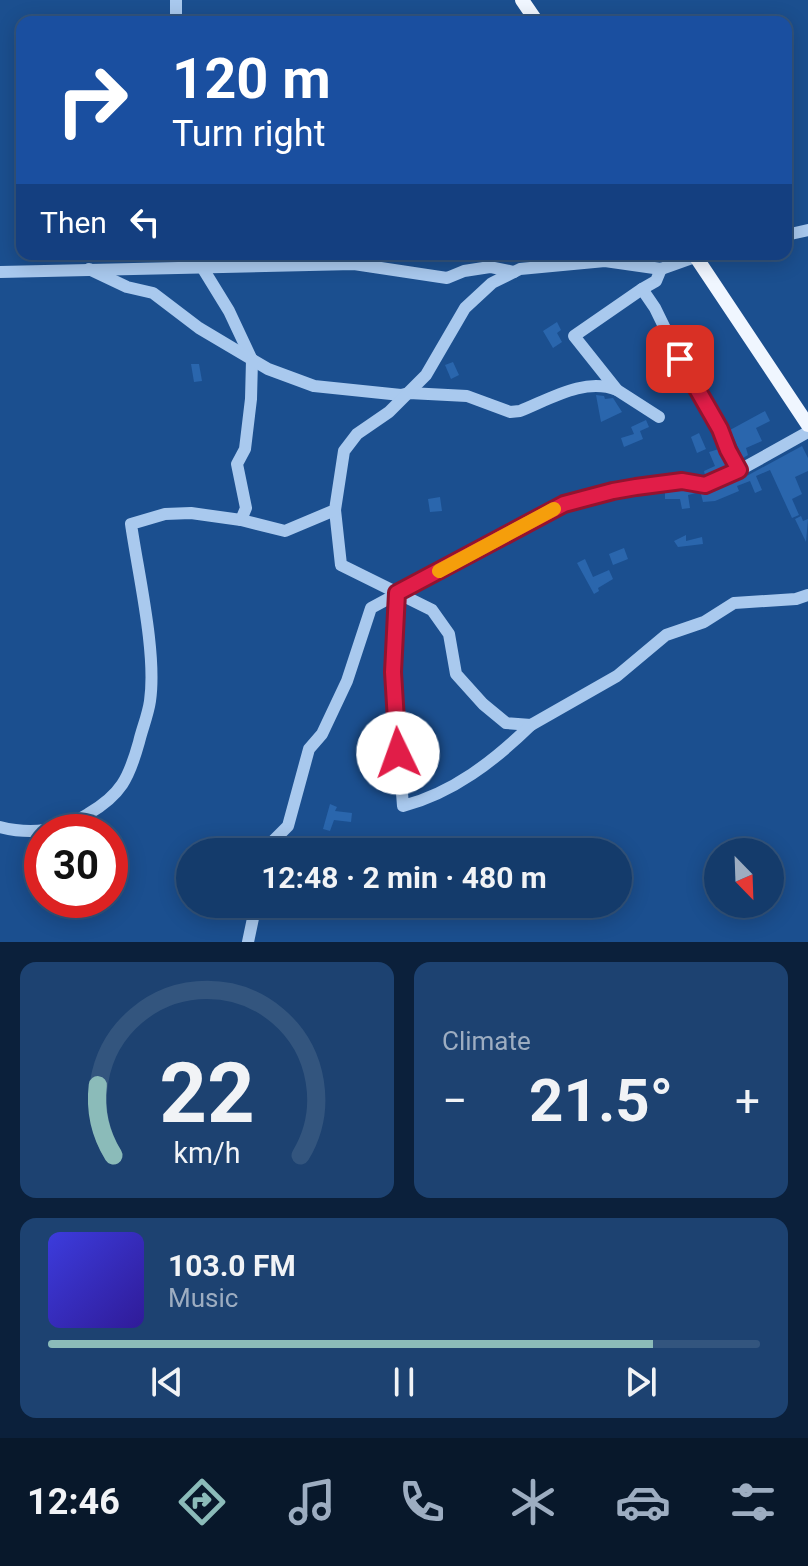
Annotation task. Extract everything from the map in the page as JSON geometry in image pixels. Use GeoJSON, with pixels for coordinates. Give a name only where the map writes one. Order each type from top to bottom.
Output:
{"type":"FeatureCollection","features":[{"type":"Feature","properties":{"kind":"main road"},"geometry":{"type":"LineString","coordinates":[[701,260],[808,425]]}},
{"type":"Feature","properties":{"kind":"street"},"geometry":{"type":"LineString","coordinates":[[178,269],[188,260]]}},
{"type":"Feature","properties":{"kind":"street"},"geometry":{"type":"LineString","coordinates":[[196,260],[229,311],[252,360],[245,449],[237,464],[246,508],[241,520]]}},
{"type":"Feature","properties":{"kind":"street"},"geometry":{"type":"LineString","coordinates":[[531,725],[506,723],[483,704],[456,674],[449,634],[432,610],[341,565],[335,510],[344,451],[357,434],[389,412],[426,375],[465,308],[492,283],[520,269],[605,261],[661,269],[685,260]]}},
{"type":"Feature","properties":{"kind":"street"},"geometry":{"type":"LineString","coordinates":[[0,272],[354,264],[447,278],[464,271],[490,267],[514,272]]}},
{"type":"Feature","properties":{"kind":"street"},"geometry":{"type":"LineString","coordinates":[[89,269],[127,287],[153,293],[199,328],[252,360],[314,386],[401,395],[467,396],[510,412],[585,386],[606,385],[659,417]]}},
{"type":"Feature","properties":{"kind":"street"},"geometry":{"type":"LineString","coordinates":[[617,390],[574,336],[656,281],[661,269]]}},
{"type":"Feature","properties":{"kind":"street"},"geometry":{"type":"LineString","coordinates":[[642,289],[655,308],[692,384],[720,429],[739,470]]}},
{"type":"Feature","properties":{"kind":"street"},"geometry":{"type":"LineString","coordinates":[[276,838],[288,826],[309,749],[322,734],[347,681],[371,608],[564,504],[613,491],[682,481],[705,485],[808,432]]}},
{"type":"Feature","properties":{"kind":"street"},"geometry":{"type":"LineString","coordinates":[[0,827],[15,831],[44,831],[77,821],[104,805],[130,776],[150,700],[149,652],[131,524],[165,514],[191,513],[241,520],[285,531],[335,510]]}},
{"type":"Feature","properties":{"kind":"street"},"geometry":{"type":"LineString","coordinates":[[397,593],[393,672],[403,806],[430,799],[482,768],[531,725],[617,676],[666,635],[704,622],[734,603],[796,599],[808,595]]}},
{"type":"Feature","properties":{"kind":"street"},"geometry":{"type":"LineString","coordinates":[[248,942],[253,918]]}},
{"type":"Feature","properties":{"kind":"building"},"geometry":{"type":"Polygon","coordinates":[[[557,322],[561,330],[557,333],[562,342],[553,348],[543,331],[557,322]]]}},
{"type":"Feature","properties":{"kind":"building"},"geometry":{"type":"Polygon","coordinates":[[[698,354],[708,376],[703,379],[689,358],[698,354]]]}},
{"type":"Feature","properties":{"kind":"building"},"geometry":{"type":"Polygon","coordinates":[[[453,362],[459,375],[451,379],[445,365],[453,362]]]}},
{"type":"Feature","properties":{"kind":"building"},"geometry":{"type":"Polygon","coordinates":[[[191,364],[199,364],[202,381],[194,382],[191,364]]]}},
{"type":"Feature","properties":{"kind":"building"},"geometry":{"type":"Polygon","coordinates":[[[596,395],[613,398],[622,412],[601,422],[596,395]]]}},
{"type":"Feature","properties":{"kind":"building"},"geometry":{"type":"Polygon","coordinates":[[[765,411],[770,421],[756,428],[762,441],[746,448],[748,455],[743,458],[730,430],[765,411]]]}},
{"type":"Feature","properties":{"kind":"building"},"geometry":{"type":"Polygon","coordinates":[[[646,420],[649,427],[640,431],[643,439],[624,447],[621,438],[634,434],[631,427],[646,420]]]}},
{"type":"Feature","properties":{"kind":"building"},"geometry":{"type":"Polygon","coordinates":[[[699,433],[706,449],[697,453],[691,437],[699,433]]]}},
{"type":"Feature","properties":{"kind":"building"},"geometry":{"type":"Polygon","coordinates":[[[802,446],[808,458],[808,471],[795,477],[802,494],[792,499],[799,515],[792,518],[770,470],[756,476],[762,490],[755,493],[750,481],[737,486],[739,491],[715,501],[703,502],[701,494],[743,478],[802,446]]]}},
{"type":"Feature","properties":{"kind":"building"},"geometry":{"type":"Polygon","coordinates":[[[719,449],[727,465],[705,475],[704,471],[715,466],[709,452],[719,449]]]}},
{"type":"Feature","properties":{"kind":"building"},"geometry":{"type":"Polygon","coordinates":[[[682,490],[696,493],[688,495],[690,508],[682,509],[680,499],[665,499],[665,493],[682,490]]]}},
{"type":"Feature","properties":{"kind":"building"},"geometry":{"type":"Polygon","coordinates":[[[440,497],[442,511],[430,512],[428,499],[440,497]]]}},
{"type":"Feature","properties":{"kind":"building"},"geometry":{"type":"Polygon","coordinates":[[[801,516],[803,521],[808,519],[806,542],[795,519],[801,516]]]}},
{"type":"Feature","properties":{"kind":"building"},"geometry":{"type":"Polygon","coordinates":[[[686,535],[686,541],[702,537],[703,544],[678,547],[674,541],[686,535]]]}},
{"type":"Feature","properties":{"kind":"building"},"geometry":{"type":"Polygon","coordinates":[[[624,548],[628,559],[613,565],[609,554],[624,548]]]}},
{"type":"Feature","properties":{"kind":"building"},"geometry":{"type":"Polygon","coordinates":[[[585,559],[593,577],[609,570],[613,579],[594,594],[577,563],[585,559]]]}},
{"type":"Feature","properties":{"kind":"building"},"geometry":{"type":"Polygon","coordinates":[[[330,804],[337,807],[335,811],[352,813],[351,822],[334,820],[330,831],[323,829],[330,804]]]}},
{"type":"Feature","properties":{"kind":"slow traffic"},"geometry":{"type":"LineString","coordinates":[[439,571],[554,509]]}},
{"type":"Feature","properties":{"kind":"route"},"geometry":{"type":"LineString","coordinates":[[398,753],[393,672],[397,593],[564,504],[636,487],[682,481],[705,485],[739,470],[720,429],[680,359]]}}]}
